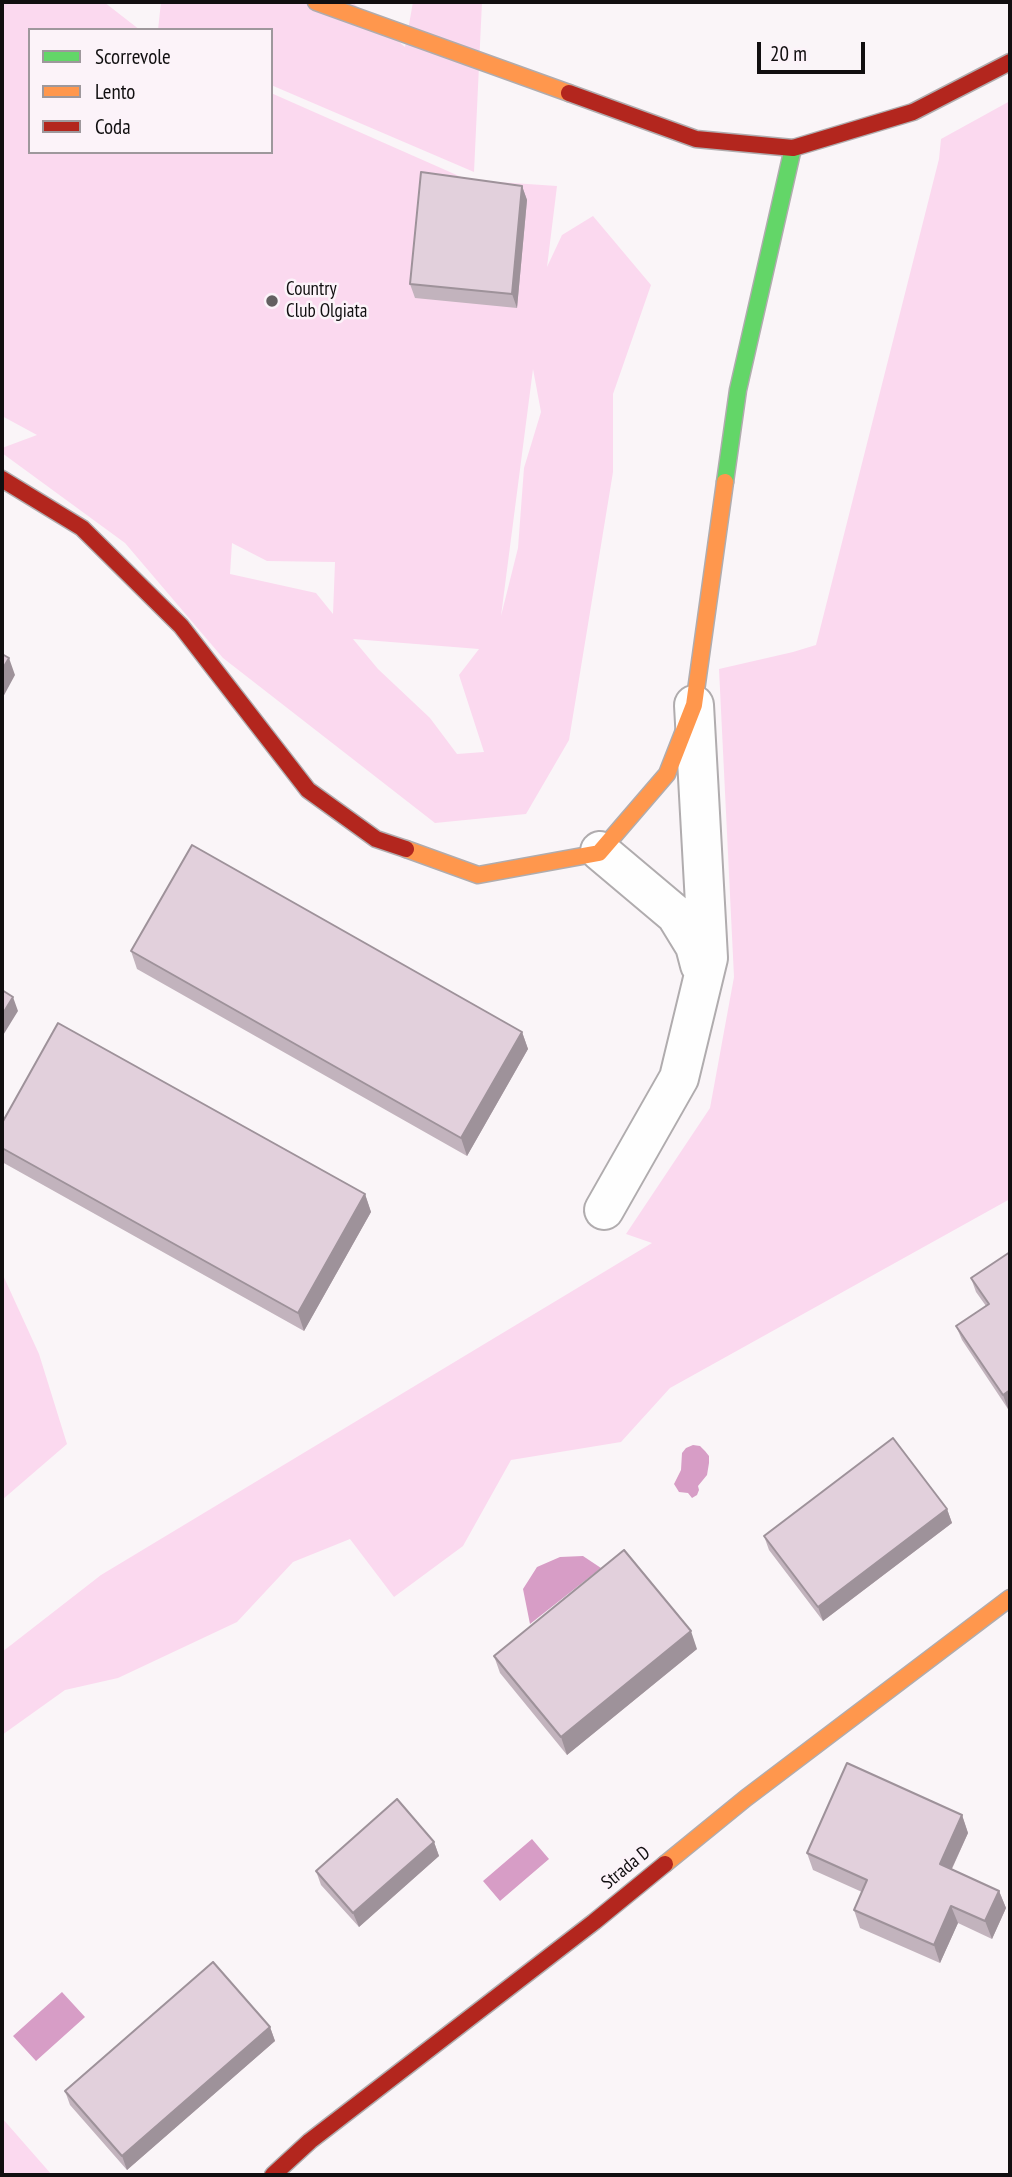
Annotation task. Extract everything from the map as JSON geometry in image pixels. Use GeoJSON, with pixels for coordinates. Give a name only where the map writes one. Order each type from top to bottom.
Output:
{"type":"FeatureCollection","features":[{"type":"Feature","properties":{"kind":"street"},"geometry":{"type":"LineString","coordinates":[[316,2],[696,138],[793,148],[913,112],[1010,62]]}},
{"type":"Feature","properties":{"kind":"street"},"geometry":{"type":"LineString","coordinates":[[604,1210],[679,1079],[708,958],[690,903],[694,705],[738,390],[793,148]]}},
{"type":"Feature","properties":{"kind":"street"},"geometry":{"type":"LineString","coordinates":[[2,480],[82,528],[181,626],[308,790],[376,839],[478,875],[598,853],[667,774],[694,705]]}},
{"type":"Feature","properties":{"kind":"street"},"geometry":{"type":"LineString","coordinates":[[600,851],[690,903]]}},
{"type":"Feature","properties":{"kind":"street","name":"Strada D"},"geometry":{"type":"LineString","coordinates":[[273,2175],[310,2141],[594,1922],[746,1798],[1010,1598]]}},
{"type":"Feature","properties":{"kind":"shaded area","name":"Country Club Olgiata"},"geometry":{"type":"Polygon","coordinates":[[[2,2],[104,2],[137,28],[28,28],[28,154],[273,154],[273,94],[468,180],[557,186],[547,267],[562,235],[593,216],[651,285],[613,394],[613,472],[569,740],[526,814],[435,823],[223,658],[125,543],[2,453],[2,448],[37,435],[2,416],[2,2]],[[533,369],[501,616],[518,548],[524,468],[541,412],[533,369]],[[232,543],[230,574],[316,593],[333,614],[335,562],[267,561],[232,543]],[[353,639],[378,669],[430,718],[457,754],[484,752],[459,675],[479,649],[353,639]]]}},
{"type":"Feature","properties":{"kind":"shaded area"},"geometry":{"type":"Polygon","coordinates":[[[161,2],[352,2],[405,47],[413,2],[482,2],[474,172],[273,86],[273,28],[158,28],[161,2]]]}},
{"type":"Feature","properties":{"kind":"shaded area"},"geometry":{"type":"Polygon","coordinates":[[[1010,101],[1010,1199],[670,1388],[621,1442],[511,1460],[463,1546],[394,1597],[350,1539],[293,1562],[237,1622],[118,1678],[65,1690],[2,1735],[2,1652],[101,1575],[652,1243],[626,1234],[710,1108],[734,977],[719,669],[816,645],[939,159],[941,139],[1010,101]]]}},
{"type":"Feature","properties":{"kind":"shaded area"},"geometry":{"type":"Polygon","coordinates":[[[2,1273],[39,1354],[67,1444],[2,1500],[2,1273]]]}},
{"type":"Feature","properties":{"kind":"shaded area"},"geometry":{"type":"Polygon","coordinates":[[[693,1445],[700,1446],[705,1451],[709,1456],[709,1463],[707,1475],[698,1486],[697,1495],[692,1498],[688,1493],[679,1492],[674,1484],[681,1470],[682,1453],[693,1445]]]}},
{"type":"Feature","properties":{"kind":"shaded area"},"geometry":{"type":"Polygon","coordinates":[[[583,1556],[601,1568],[530,1624],[523,1589],[537,1567],[560,1557],[583,1556]]]}},
{"type":"Feature","properties":{"kind":"shaded area"},"geometry":{"type":"Polygon","coordinates":[[[532,1839],[549,1859],[500,1901],[483,1881],[532,1839]]]}},
{"type":"Feature","properties":{"kind":"shaded area"},"geometry":{"type":"Polygon","coordinates":[[[62,1992],[85,2017],[36,2061],[13,2036],[62,1992]]]}},
{"type":"Feature","properties":{"kind":"shaded area"},"geometry":{"type":"Polygon","coordinates":[[[2,2118],[52,2175],[2,2175],[2,2118]]]}},
{"type":"Feature","properties":{"kind":"building"},"geometry":{"type":"Polygon","coordinates":[[[421,172],[522,186],[512,294],[410,284],[421,172]]]}},
{"type":"Feature","properties":{"kind":"building"},"geometry":{"type":"Polygon","coordinates":[[[2,654],[9,658],[2,670],[2,654]]]}},
{"type":"Feature","properties":{"kind":"building"},"geometry":{"type":"Polygon","coordinates":[[[192,845],[522,1032],[461,1138],[131,951],[192,845]]]}},
{"type":"Feature","properties":{"kind":"building"},"geometry":{"type":"Polygon","coordinates":[[[2,990],[13,997],[2,1015],[2,990]]]}},
{"type":"Feature","properties":{"kind":"building"},"geometry":{"type":"Polygon","coordinates":[[[58,1023],[365,1194],[298,1313],[2,1148],[2,1123],[58,1023]]]}},
{"type":"Feature","properties":{"kind":"building"},"geometry":{"type":"Polygon","coordinates":[[[1010,1252],[1010,1390],[1003,1395],[956,1326],[989,1304],[971,1278],[1010,1252]]]}},
{"type":"Feature","properties":{"kind":"building"},"geometry":{"type":"Polygon","coordinates":[[[893,1438],[947,1509],[818,1607],[764,1536],[893,1438]]]}},
{"type":"Feature","properties":{"kind":"building"},"geometry":{"type":"Polygon","coordinates":[[[624,1550],[691,1631],[561,1737],[494,1656],[624,1550]]]}},
{"type":"Feature","properties":{"kind":"building"},"geometry":{"type":"Polygon","coordinates":[[[847,1763],[962,1815],[940,1864],[999,1891],[985,1921],[951,1906],[934,1945],[854,1910],[867,1880],[807,1853],[847,1763]]]}},
{"type":"Feature","properties":{"kind":"building"},"geometry":{"type":"Polygon","coordinates":[[[397,1799],[434,1842],[353,1913],[316,1871],[397,1799]]]}},
{"type":"Feature","properties":{"kind":"building"},"geometry":{"type":"Polygon","coordinates":[[[213,1962],[270,2027],[122,2156],[65,2091],[213,1962]]]}},
{"type":"Feature","properties":{"kind":"traffic: fast"},"geometry":{"type":"LineString","coordinates":[[725,482],[738,390],[793,148]]}},
{"type":"Feature","properties":{"kind":"traffic: slow"},"geometry":{"type":"LineString","coordinates":[[316,2],[569,93]]}},
{"type":"Feature","properties":{"kind":"traffic: slow"},"geometry":{"type":"LineString","coordinates":[[406,849],[478,875],[599,853],[667,774],[694,705],[725,482]]}},
{"type":"Feature","properties":{"kind":"traffic: slow"},"geometry":{"type":"LineString","coordinates":[[665,1864],[746,1798],[1010,1598]]}},
{"type":"Feature","properties":{"kind":"traffic: jam"},"geometry":{"type":"LineString","coordinates":[[569,93],[696,139],[793,148],[913,112],[1010,62]]}},
{"type":"Feature","properties":{"kind":"traffic: jam"},"geometry":{"type":"LineString","coordinates":[[2,479],[82,528],[181,626],[308,790],[376,839],[406,849]]}},
{"type":"Feature","properties":{"kind":"traffic: jam"},"geometry":{"type":"LineString","coordinates":[[273,2175],[310,2141],[665,1864]]}},
{"type":"Feature","properties":{"kind":"place","name":"Country Club Olgiata"},"geometry":{"type":"Point","coordinates":[272,301]}}]}
